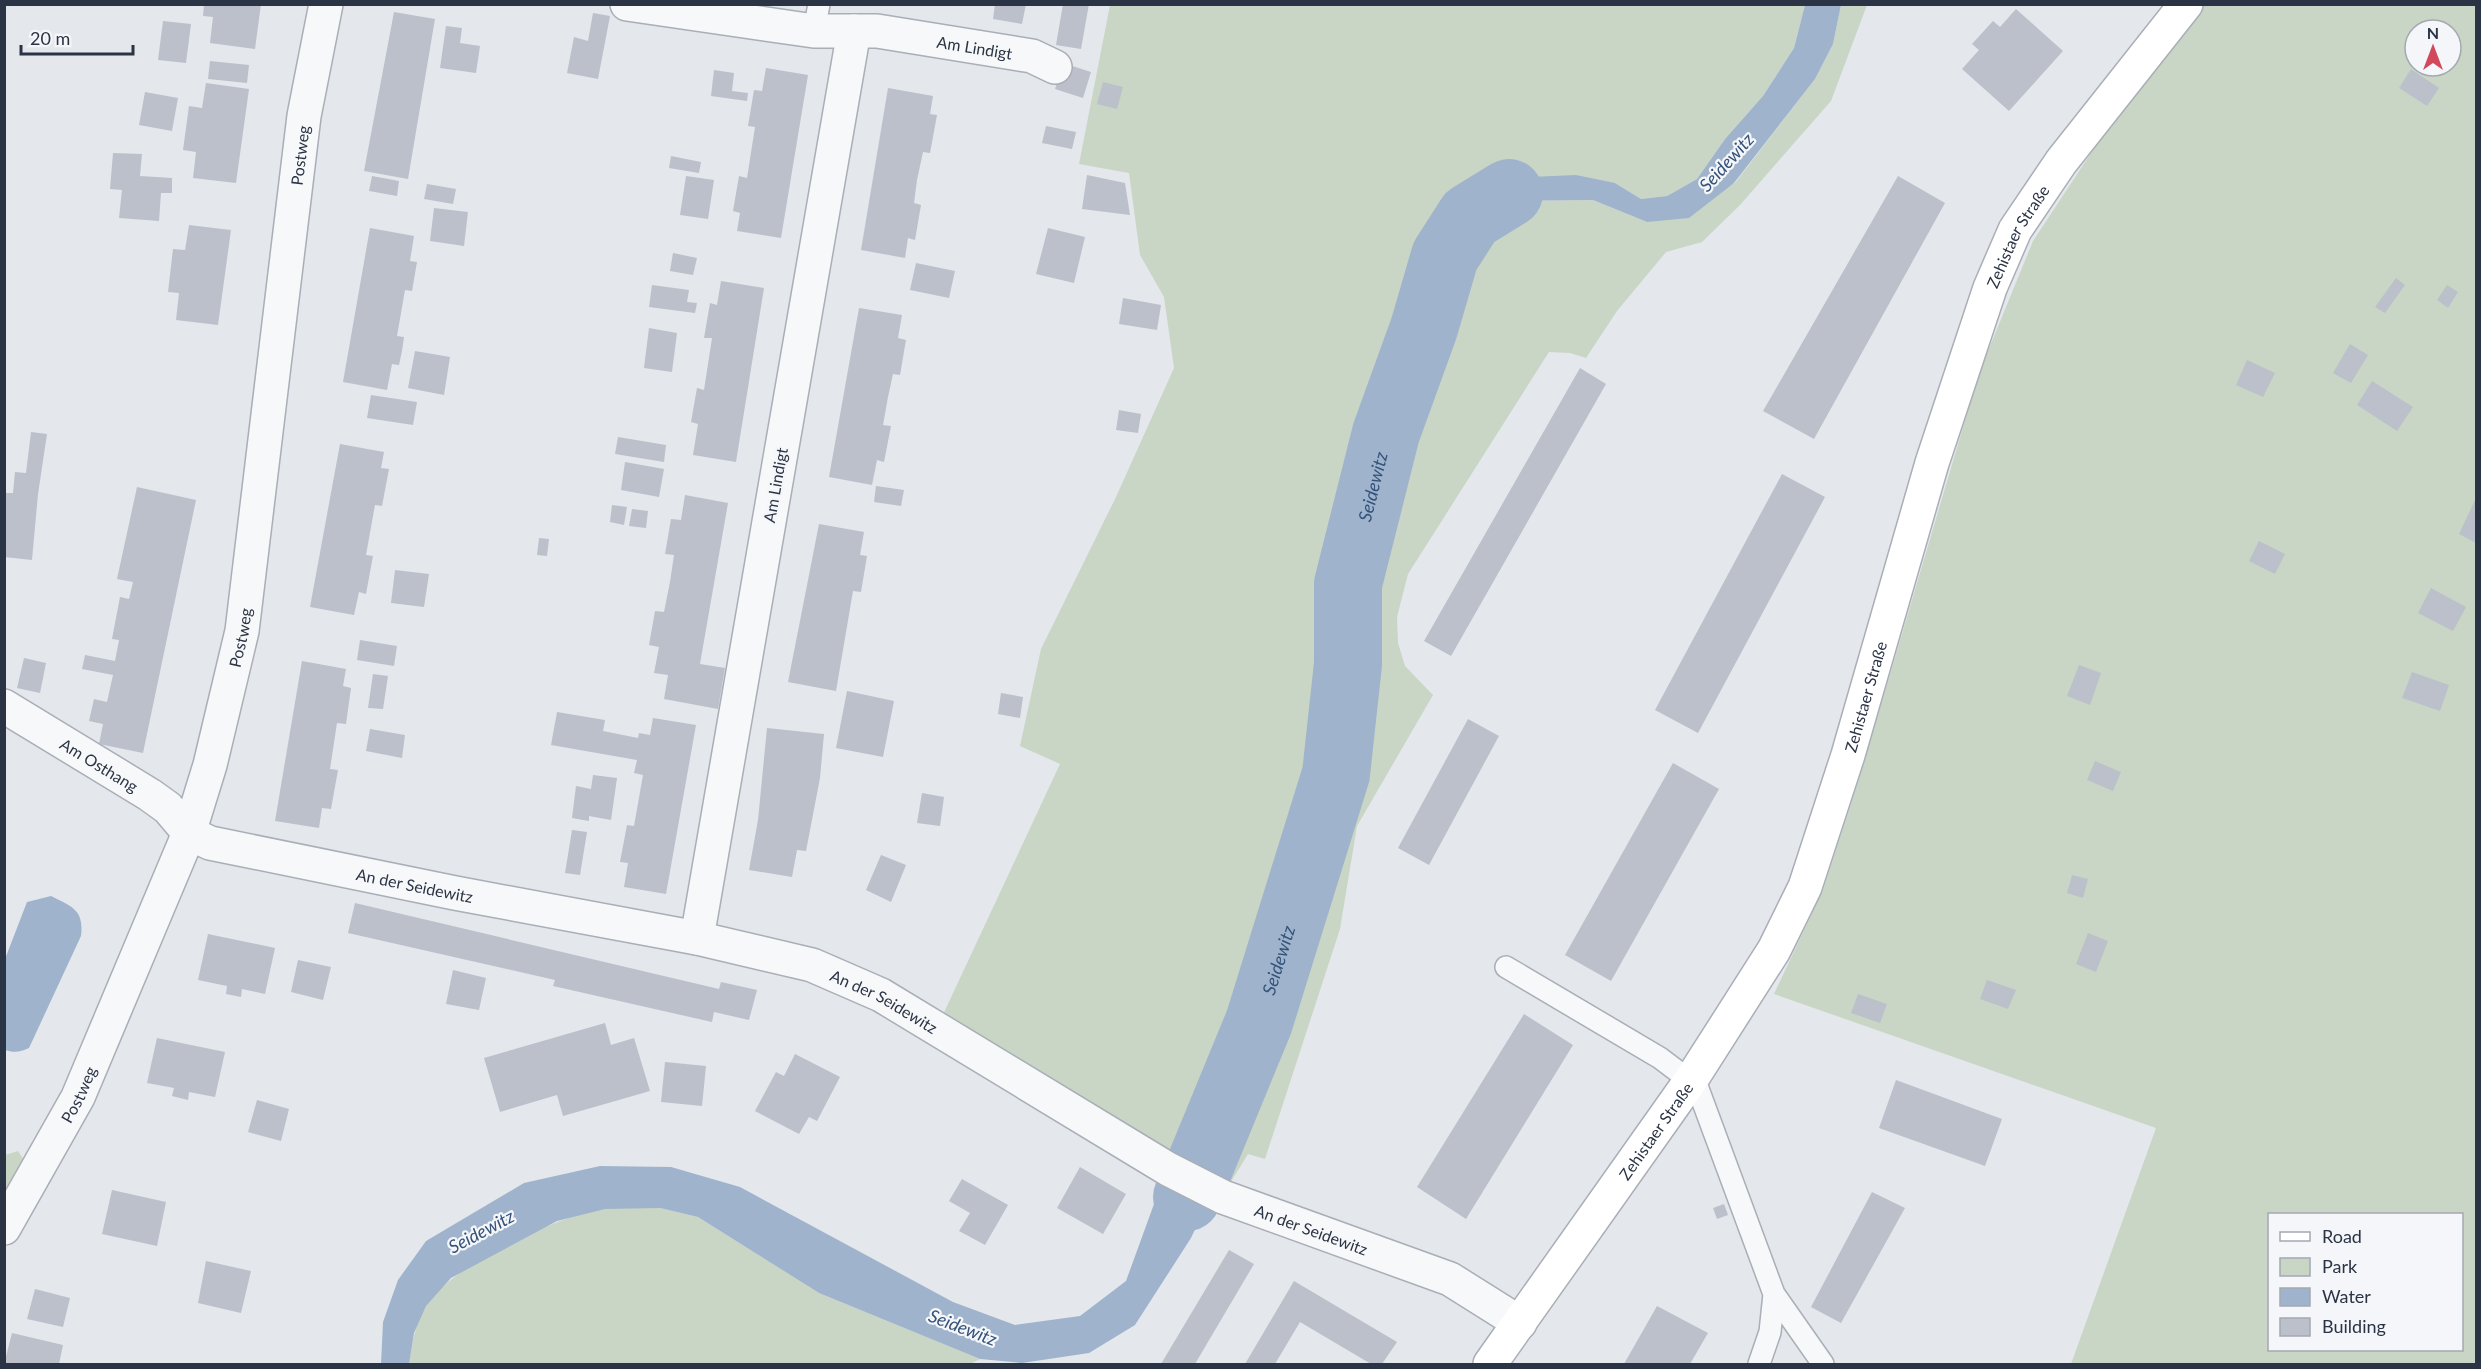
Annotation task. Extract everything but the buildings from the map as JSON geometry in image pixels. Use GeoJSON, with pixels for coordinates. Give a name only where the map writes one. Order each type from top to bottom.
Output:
{"type":"FeatureCollection","features":[{"type":"Feature","properties":{"kind":"main road","name":"Zehistaer Straße"},"geometry":{"type":"LineString","coordinates":[[1490,1365],[1691,1080],[1757,980],[1805,886],[1848,754],[1932,463],[1990,288],[2015,230],[2061,162],[2186,4]]}},
{"type":"Feature","properties":{"kind":"street","name":"Postweg"},"geometry":{"type":"LineString","coordinates":[[4,1228],[78,1097],[189,833],[210,765],[242,631],[304,116],[326,4]]}},
{"type":"Feature","properties":{"kind":"street","name":"Am Lindigt"},"geometry":{"type":"LineString","coordinates":[[627,4],[817,18],[854,31],[877,31],[1032,56],[1055,67]]}},
{"type":"Feature","properties":{"kind":"street","name":"Am Lindigt"},"geometry":{"type":"LineString","coordinates":[[696,938],[854,31]]}},
{"type":"Feature","properties":{"kind":"street","name":"Am Osthang"},"geometry":{"type":"LineString","coordinates":[[4,705],[150,795],[168,808],[189,833]]}},
{"type":"Feature","properties":{"kind":"street","name":"An der Seidewitz"},"geometry":{"type":"LineString","coordinates":[[189,833],[210,843],[455,893],[696,938],[812,965],[881,995],[1168,1169],[1223,1197],[1450,1280],[1520,1323]]}},
{"type":"Feature","properties":{"kind":"lane"},"geometry":{"type":"LineString","coordinates":[[1506,967],[1660,1058],[1697,1086],[1715,1129],[1774,1294],[1823,1365]]}},
{"type":"Feature","properties":{"kind":"lane"},"geometry":{"type":"LineString","coordinates":[[1759,1365],[1770,1332],[1774,1294]]}},
{"type":"Feature","properties":{"kind":"green space"},"geometry":{"type":"Polygon","coordinates":[[[1110,5],[1805,5],[1794,48],[1763,96],[1725,139],[1697,179],[1667,196],[1641,199],[1615,183],[1503,178],[1464,205],[1440,251],[1445,256],[1424,328],[1386,433],[1348,584],[1348,664],[1336,774],[1259,1022],[1198,1170],[940,1021],[1060,764],[1020,746],[1041,649],[1116,497],[1174,368],[1164,297],[1140,255],[1129,173],[1079,164],[1110,5]]]}},
{"type":"Feature","properties":{"kind":"green space"},"geometry":{"type":"Polygon","coordinates":[[[1841,5],[1867,5],[1831,101],[1740,205],[1702,242],[1666,252],[1617,311],[1586,358],[1570,353],[1549,352],[1408,574],[1397,617],[1398,643],[1405,666],[1433,695],[1357,826],[1340,929],[1265,1159],[1248,1154],[1229,1185],[1218,1179],[1273,1033],[1344,798],[1361,679],[1366,584],[1388,482],[1408,429],[1459,260],[1476,226],[1514,201],[1593,200],[1647,222],[1735,183],[1815,79],[1833,44],[1841,5]]]}},
{"type":"Feature","properties":{"kind":"green space"},"geometry":{"type":"Polygon","coordinates":[[[2199,5],[2476,5],[2476,1364],[2071,1364],[2156,1128],[1774,994],[1823,890],[1861,773],[1979,373],[2033,241],[2145,71],[2199,5]]]}},
{"type":"Feature","properties":{"kind":"green space"},"geometry":{"type":"Polygon","coordinates":[[[18,1151],[25,1162],[5,1198],[5,1155],[18,1151]]]}},
{"type":"Feature","properties":{"kind":"green space"},"geometry":{"type":"Polygon","coordinates":[[[618,1208],[660,1208],[698,1217],[819,1293],[980,1359],[970,1364],[409,1364],[416,1328],[425,1307],[438,1291],[480,1259],[533,1232],[584,1213],[618,1208]]]}},
{"type":"Feature","properties":{"kind":"water"},"geometry":{"type":"Polygon","coordinates":[[[1805,5],[1841,5],[1833,44],[1815,79],[1734,183],[1689,218],[1647,222],[1593,200],[1514,201],[1476,227],[1459,260],[1408,429],[1388,482],[1366,584],[1361,679],[1344,798],[1321,896],[1218,1179],[1198,1170],[1259,1022],[1336,774],[1348,664],[1348,584],[1386,433],[1424,328],[1445,257],[1440,251],[1464,205],[1503,178],[1576,175],[1615,183],[1641,199],[1667,196],[1697,179],[1725,139],[1763,96],[1794,48],[1805,5]]]}},
{"type":"Feature","properties":{"kind":"water"},"geometry":{"type":"Polygon","coordinates":[[[51,896],[71,907],[79,915],[81,936],[29,1048],[11,1052],[5,1050],[5,959],[27,902],[51,896]]]}},
{"type":"Feature","properties":{"kind":"water"},"geometry":{"type":"Polygon","coordinates":[[[600,1166],[671,1167],[740,1187],[953,1302],[1015,1325],[1080,1316],[1126,1281],[1162,1182],[1207,1204],[1191,1238],[1135,1325],[1089,1353],[1022,1363],[980,1359],[819,1293],[698,1217],[660,1208],[605,1209],[557,1221],[451,1278],[426,1306],[414,1333],[409,1364],[381,1364],[383,1322],[398,1280],[426,1241],[524,1183],[600,1166]]]}},
{"type":"Feature","properties":{"kind":"waterway","name":"Seidewitz"},"geometry":{"type":"LineString","coordinates":[[1187,1197],[1259,1022],[1336,774],[1348,664],[1348,584],[1386,433],[1424,328],[1445,256],[1470,217],[1509,193]]}}]}
